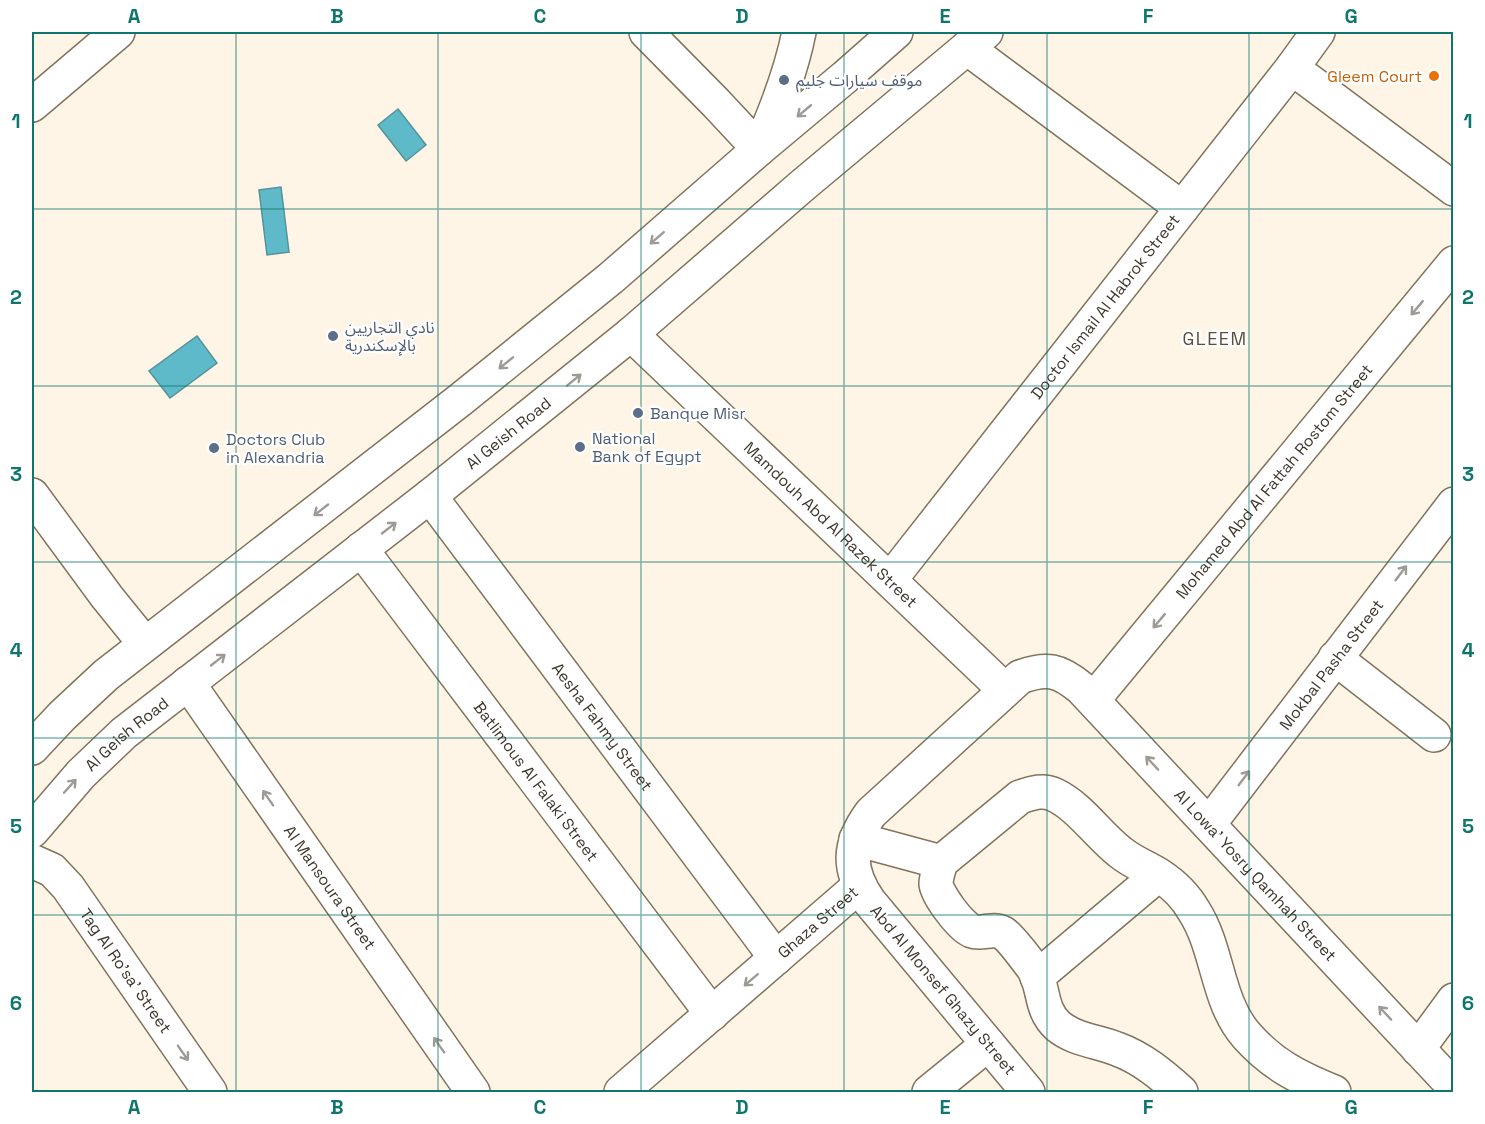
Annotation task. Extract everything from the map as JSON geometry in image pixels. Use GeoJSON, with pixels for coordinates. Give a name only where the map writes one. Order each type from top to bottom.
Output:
{"type":"FeatureCollection","features":[{"type":"Feature","properties":{"kind":"main road"},"geometry":{"type":"LineString","coordinates":[[32,105],[118,32]]}},
{"type":"Feature","properties":{"kind":"main road"},"geometry":{"type":"LineString","coordinates":[[646,32],[759,150]]}},
{"type":"Feature","properties":{"kind":"main road"},"geometry":{"type":"LineString","coordinates":[[759,150],[781,96],[799,32]]}},
{"type":"Feature","properties":{"kind":"main road"},"geometry":{"type":"LineString","coordinates":[[32,748],[106,675],[308,520],[611,278],[896,32]]}},
{"type":"Feature","properties":{"kind":"main road","name":"Doctor Ismail Al Habrok Street"},"geometry":{"type":"LineString","coordinates":[[890,580],[1318,32]]}},
{"type":"Feature","properties":{"kind":"main road"},"geometry":{"type":"LineString","coordinates":[[976,40],[1182,208]]}},
{"type":"Feature","properties":{"kind":"main road","name":"Al Geish Road"},"geometry":{"type":"LineString","coordinates":[[32,831],[81,774],[124,733],[430,496],[631,334],[803,185],[976,40]]}},
{"type":"Feature","properties":{"kind":"main road"},"geometry":{"type":"LineString","coordinates":[[1292,68],[1454,189]]}},
{"type":"Feature","properties":{"kind":"main road","name":"Mohamed Abd Al Fattah Rostom Street"},"geometry":{"type":"LineString","coordinates":[[1093,700],[1449,277]]}},
{"type":"Feature","properties":{"kind":"main road","name":"Mamdouh Abd Al Razek Street"},"geometry":{"type":"LineString","coordinates":[[631,334],[1005,690]]}},
{"type":"Feature","properties":{"kind":"main road"},"geometry":{"type":"LineString","coordinates":[[32,495],[107,597],[145,644]]}},
{"type":"Feature","properties":{"kind":"main road","name":"Aesha Fahmy Street"},"geometry":{"type":"LineString","coordinates":[[430,496],[776,958]]}},
{"type":"Feature","properties":{"kind":"main road","name":"Mokbal Pasha Street"},"geometry":{"type":"LineString","coordinates":[[1209,824],[1454,504]]}},
{"type":"Feature","properties":{"kind":"main road","name":"Batlimous Al Falaki Street"},"geometry":{"type":"LineString","coordinates":[[362,549],[712,1014]]}},
{"type":"Feature","properties":{"kind":"main road"},"geometry":{"type":"LineString","coordinates":[[1335,658],[1434,735]]}},
{"type":"Feature","properties":{"kind":"main road","name":"Ghaza Street"},"geometry":{"type":"LineString","coordinates":[[621,1092],[859,886],[854,871],[853,855],[856,839],[871,813],[1020,677],[1036,671],[1053,671]]}},
{"type":"Feature","properties":{"kind":"main road","name":"Al Lowa' Yosry Qamhah Street"},"geometry":{"type":"LineString","coordinates":[[1053,671],[1068,677],[1093,700],[1454,1087]]}},
{"type":"Feature","properties":{"kind":"main road","name":"Al Mansoura Street"},"geometry":{"type":"LineString","coordinates":[[188,683],[473,1092]]}},
{"type":"Feature","properties":{"kind":"main road"},"geometry":{"type":"LineString","coordinates":[[1181,1092],[1137,1058],[1117,1049],[1075,1037],[1057,1025],[1045,1007],[1033,968],[1007,935],[993,930],[978,933],[970,930],[963,925],[940,896],[936,884],[941,862],[1020,797],[1036,792],[1053,794],[1067,802],[1119,852],[1158,875],[1183,895],[1200,920],[1212,950],[1228,1005],[1246,1035],[1271,1060],[1301,1079],[1334,1092]]}},
{"type":"Feature","properties":{"kind":"main road"},"geometry":{"type":"LineString","coordinates":[[856,839],[941,862]]}},
{"type":"Feature","properties":{"kind":"main road","name":"Tag Al Ro'sa' Street"},"geometry":{"type":"LineString","coordinates":[[32,861],[52,870],[68,887],[210,1092]]}},
{"type":"Feature","properties":{"kind":"main road"},"geometry":{"type":"LineString","coordinates":[[1037,977],[1158,875]]}},
{"type":"Feature","properties":{"kind":"main road","name":"Abd Al Monsef Ghazy Street"},"geometry":{"type":"LineString","coordinates":[[859,886],[1028,1092]]}},
{"type":"Feature","properties":{"kind":"main road"},"geometry":{"type":"LineString","coordinates":[[1418,1049],[1454,1000]]}},
{"type":"Feature","properties":{"kind":"main road"},"geometry":{"type":"LineString","coordinates":[[929,1092],[988,1044]]}},
{"type":"Feature","properties":{"kind":"water"},"geometry":{"type":"Polygon","coordinates":[[[398,109],[426,145],[406,161],[378,125],[398,109]]]}},
{"type":"Feature","properties":{"kind":"water"},"geometry":{"type":"Polygon","coordinates":[[[281,187],[289,252],[267,255],[259,190],[281,187]]]}},
{"type":"Feature","properties":{"kind":"water"},"geometry":{"type":"Polygon","coordinates":[[[197,336],[217,363],[170,398],[149,371],[197,336]]]}},
{"type":"Feature","properties":{"kind":"place","name":"Gleem Court"},"geometry":{"type":"Point","coordinates":[1434,76]}},
{"type":"Feature","properties":{"kind":"place","name":"موقف سيارات جليم"},"geometry":{"type":"Point","coordinates":[784,80]}},
{"type":"Feature","properties":{"kind":"place","name":"نادي التجاريين بالإسكندرية"},"geometry":{"type":"Point","coordinates":[333,336]}},
{"type":"Feature","properties":{"kind":"place","name":"Banque Misr"},"geometry":{"type":"Point","coordinates":[638,413]}},
{"type":"Feature","properties":{"kind":"place","name":"National Bank of Egypt"},"geometry":{"type":"Point","coordinates":[580,447]}},
{"type":"Feature","properties":{"kind":"place","name":"Doctors Club in Alexandria"},"geometry":{"type":"Point","coordinates":[214,448]}},
{"type":"Feature","properties":{"kind":"district","name":"GLEEM"},"geometry":{"type":"Point","coordinates":[1215,338]}}]}
